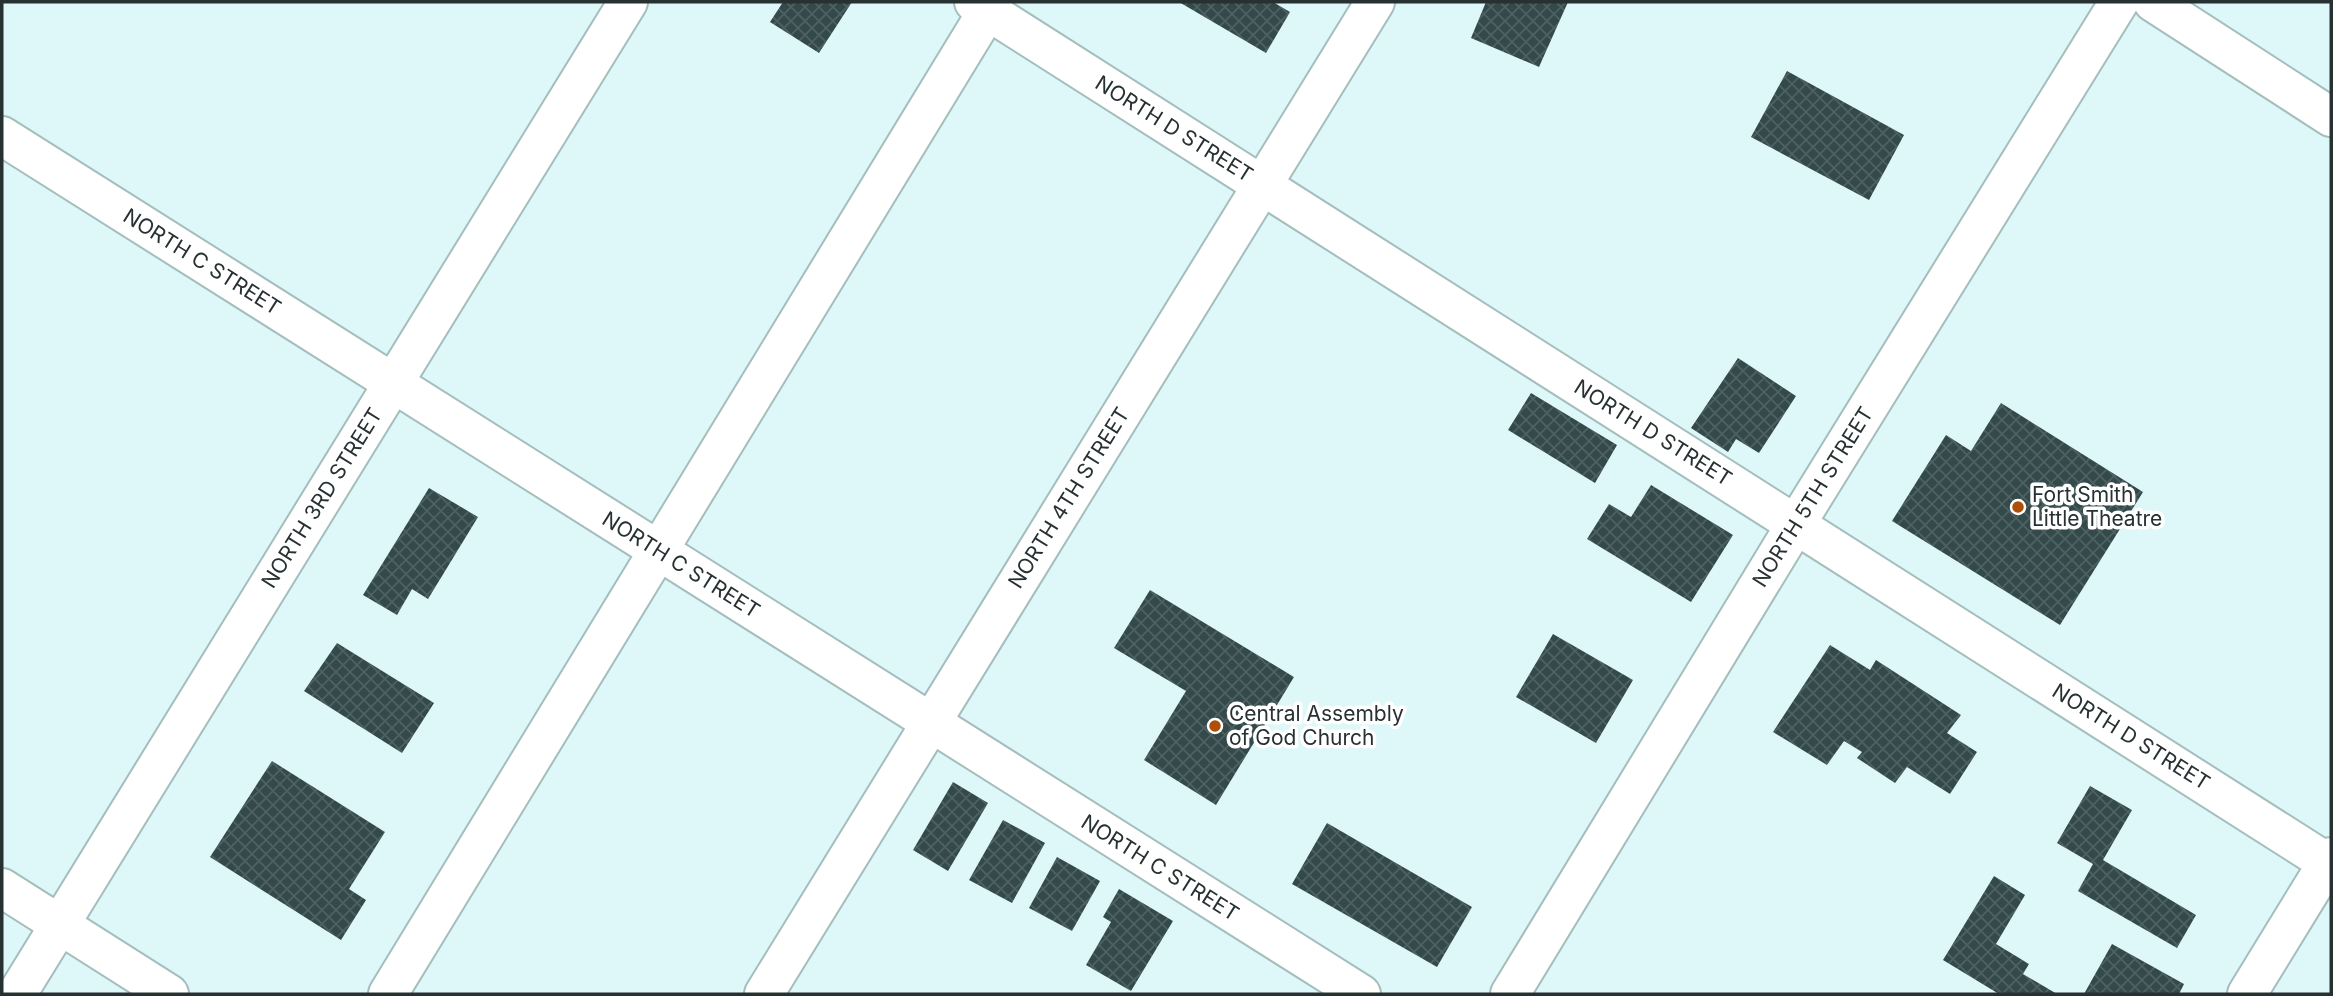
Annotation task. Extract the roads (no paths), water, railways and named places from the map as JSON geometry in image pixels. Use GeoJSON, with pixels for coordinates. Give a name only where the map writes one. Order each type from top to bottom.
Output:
{"type":"FeatureCollection","features":[{"type":"Feature","properties":{"kind":"street","name":"NORTH 3RD STREET"},"geometry":{"type":"LineString","coordinates":[[17,994],[628,2]]}},
{"type":"Feature","properties":{"kind":"street","name":"NORTH 4TH STREET"},"geometry":{"type":"LineString","coordinates":[[764,994],[1375,2]]}},
{"type":"Feature","properties":{"kind":"street","name":"NORTH 5TH STREET"},"geometry":{"type":"LineString","coordinates":[[1510,994],[1796,524],[2119,2]]}},
{"type":"Feature","properties":{"kind":"street"},"geometry":{"type":"LineString","coordinates":[[2153,2],[2331,117]]}},
{"type":"Feature","properties":{"kind":"street","name":"NORTH D STREET"},"geometry":{"type":"LineString","coordinates":[[985,5],[1262,185],[2330,861]]}},
{"type":"Feature","properties":{"kind":"street"},"geometry":{"type":"LineString","coordinates":[[388,994],[985,5]]}},
{"type":"Feature","properties":{"kind":"street","name":"NORTH C STREET"},"geometry":{"type":"LineString","coordinates":[[2,136],[1360,994]]}},
{"type":"Feature","properties":{"kind":"street"},"geometry":{"type":"LineString","coordinates":[[2247,994],[2330,861]]}},
{"type":"Feature","properties":{"kind":"street"},"geometry":{"type":"LineString","coordinates":[[2,888],[169,994]]}},
{"type":"Feature","properties":{"kind":"place","name":"Fort Smith Little Theatre"},"geometry":{"type":"Point","coordinates":[2018,507]}},
{"type":"Feature","properties":{"kind":"place","name":"Central Assembly of God Church"},"geometry":{"type":"Point","coordinates":[1215,726]}}]}
